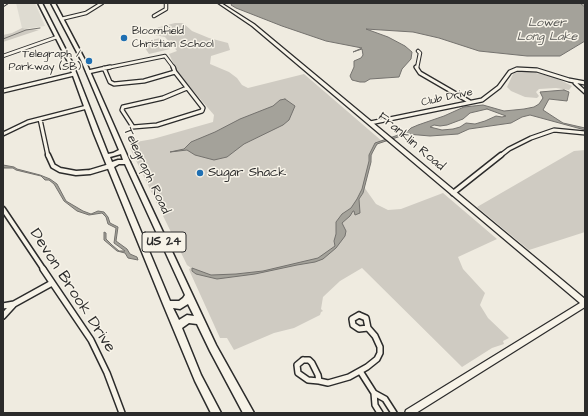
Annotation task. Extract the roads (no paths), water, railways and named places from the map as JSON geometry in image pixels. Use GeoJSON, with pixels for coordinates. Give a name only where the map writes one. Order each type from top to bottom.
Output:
{"type":"FeatureCollection","features":[{"type":"Feature","properties":{"kind":"highway","name":"US 24"},"geometry":{"type":"LineString","coordinates":[[40,3],[61,36],[74,74],[110,166],[198,378],[216,413]]}},
{"type":"Feature","properties":{"kind":"highway","name":"Telegraph Road"},"geometry":{"type":"LineString","coordinates":[[53,3],[83,60],[127,162],[224,369],[249,413]]}},
{"type":"Feature","properties":{"kind":"highway"},"geometry":{"type":"LineString","coordinates":[[61,36],[69,35]]}},
{"type":"Feature","properties":{"kind":"highway"},"geometry":{"type":"LineString","coordinates":[[70,62],[83,60]]}},
{"type":"Feature","properties":{"kind":"highway"},"geometry":{"type":"LineString","coordinates":[[106,156],[114,156],[122,151]]}},
{"type":"Feature","properties":{"kind":"highway"},"geometry":{"type":"LineString","coordinates":[[110,166],[118,162],[127,162]]}},
{"type":"Feature","properties":{"kind":"highway"},"geometry":{"type":"LineString","coordinates":[[167,304],[180,305],[186,301],[189,295]]}},
{"type":"Feature","properties":{"kind":"highway"},"geometry":{"type":"LineString","coordinates":[[177,328],[188,320],[201,320]]}},
{"type":"Feature","properties":{"kind":"street"},"geometry":{"type":"LineString","coordinates":[[61,19],[86,13],[102,3]]}},
{"type":"Feature","properties":{"kind":"street"},"geometry":{"type":"LineString","coordinates":[[154,16],[166,9],[166,3]]}},
{"type":"Feature","properties":{"kind":"street","name":"Franklin Road"},"geometry":{"type":"LineString","coordinates":[[219,3],[253,25],[585,303]]}},
{"type":"Feature","properties":{"kind":"street"},"geometry":{"type":"LineString","coordinates":[[3,56],[61,36]]}},
{"type":"Feature","properties":{"kind":"street"},"geometry":{"type":"LineString","coordinates":[[418,50],[420,53],[416,67],[420,73],[471,103]]}},
{"type":"Feature","properties":{"kind":"street"},"geometry":{"type":"LineString","coordinates":[[88,72],[163,56],[166,57],[172,64],[175,72],[202,106],[202,111],[157,125],[135,127],[131,126],[122,110],[125,106],[163,98],[187,88]]}},
{"type":"Feature","properties":{"kind":"street"},"geometry":{"type":"LineString","coordinates":[[104,68],[110,82],[114,84],[144,81],[175,72]]}},
{"type":"Feature","properties":{"kind":"street","name":"Club Drive"},"geometry":{"type":"LineString","coordinates":[[370,123],[471,103],[483,99],[501,86],[510,72],[517,69],[537,70],[585,84]]}},
{"type":"Feature","properties":{"kind":"street"},"geometry":{"type":"LineString","coordinates":[[3,91],[74,74]]}},
{"type":"Feature","properties":{"kind":"street"},"geometry":{"type":"LineString","coordinates":[[574,81],[584,90]]}},
{"type":"Feature","properties":{"kind":"street"},"geometry":{"type":"LineString","coordinates":[[584,90],[585,84]]}},
{"type":"Feature","properties":{"kind":"street"},"geometry":{"type":"LineString","coordinates":[[3,134],[16,127],[40,119],[87,108]]}},
{"type":"Feature","properties":{"kind":"street"},"geometry":{"type":"LineString","coordinates":[[40,119],[48,156],[53,166],[60,170],[76,173],[90,172],[110,166]]}},
{"type":"Feature","properties":{"kind":"street"},"geometry":{"type":"LineString","coordinates":[[453,193],[509,149],[527,140],[551,131],[585,133]]}},
{"type":"Feature","properties":{"kind":"street","name":"Devon Brook Drive"},"geometry":{"type":"LineString","coordinates":[[3,209],[96,350],[108,373],[122,413]]}},
{"type":"Feature","properties":{"kind":"street"},"geometry":{"type":"LineString","coordinates":[[3,316],[14,304],[52,283]]}},
{"type":"Feature","properties":{"kind":"street"},"geometry":{"type":"LineString","coordinates":[[409,413],[585,303]]}},
{"type":"Feature","properties":{"kind":"street"},"geometry":{"type":"LineString","coordinates":[[3,306],[14,304]]}},
{"type":"Feature","properties":{"kind":"street"},"geometry":{"type":"LineString","coordinates":[[319,381],[318,375],[312,363],[306,360],[299,362],[297,368],[301,376],[312,382],[319,381],[328,383],[337,381],[360,371],[374,362],[380,353],[378,342],[368,328]]}},
{"type":"Feature","properties":{"kind":"street"},"geometry":{"type":"LineString","coordinates":[[360,371],[374,393],[376,405],[380,413]]}},
{"type":"Feature","properties":{"kind":"street"},"geometry":{"type":"LineString","coordinates":[[374,393],[385,400],[394,413]]}},
{"type":"Feature","properties":{"kind":"water","name":"Lower Long Lake"},"geometry":{"type":"Polygon","coordinates":[[[232,3],[585,3],[581,4],[585,7],[585,41],[560,56],[527,56],[479,51],[439,38],[413,32],[366,29],[388,37],[405,46],[412,52],[411,59],[402,69],[399,77],[370,79],[365,82],[360,82],[352,80],[350,76],[354,67],[354,61],[361,58],[363,55],[362,49],[353,52],[362,48],[326,41],[282,26],[236,8],[231,5],[232,3]]]}},
{"type":"Feature","properties":{"kind":"water"},"geometry":{"type":"Polygon","coordinates":[[[564,90],[569,92],[567,101],[549,99],[543,110],[563,123],[585,128],[585,130],[530,115],[522,117],[511,123],[469,129],[458,134],[430,136],[407,134],[377,144],[371,155],[371,162],[363,193],[359,199],[360,213],[355,215],[353,211],[342,223],[346,231],[345,236],[336,248],[323,259],[315,262],[255,274],[217,279],[196,274],[192,271],[192,268],[211,275],[236,274],[263,271],[318,258],[335,246],[334,241],[336,234],[336,222],[342,214],[351,208],[362,189],[369,161],[369,155],[375,143],[407,132],[411,128],[464,107],[483,105],[504,111],[534,107],[539,104],[543,98],[540,92],[564,90]],[[487,109],[470,113],[463,119],[447,125],[434,125],[430,127],[442,130],[453,129],[466,123],[475,124],[496,116],[506,116],[487,109]]]}},
{"type":"Feature","properties":{"kind":"water"},"geometry":{"type":"Polygon","coordinates":[[[285,99],[295,106],[289,120],[283,125],[244,144],[227,157],[214,160],[195,155],[187,150],[170,152],[184,149],[191,142],[240,119],[273,106],[280,100],[285,99]]]}},
{"type":"Feature","properties":{"kind":"water"},"geometry":{"type":"Polygon","coordinates":[[[3,165],[14,167],[17,169],[40,175],[50,179],[57,184],[66,201],[83,211],[91,214],[98,211],[104,212],[110,223],[118,227],[116,241],[127,249],[130,254],[137,257],[138,260],[128,258],[125,253],[117,251],[104,240],[104,232],[106,233],[106,239],[112,245],[119,251],[125,251],[114,243],[116,228],[108,224],[106,217],[102,213],[89,215],[77,211],[64,201],[54,184],[49,180],[45,180],[41,176],[13,168],[4,168],[3,165]]]}},
{"type":"Feature","properties":{"kind":"waterway"},"geometry":{"type":"LineString","coordinates":[[3,39],[26,30],[40,28]]}},
{"type":"Feature","properties":{"kind":"place","name":"Bloomfield Christian School"},"geometry":{"type":"Point","coordinates":[124,38]}},
{"type":"Feature","properties":{"kind":"place","name":"Telegraph / Parkway (SB)"},"geometry":{"type":"Point","coordinates":[89,61]}},
{"type":"Feature","properties":{"kind":"place","name":"Sugar Shack"},"geometry":{"type":"Point","coordinates":[200,173]}}]}
